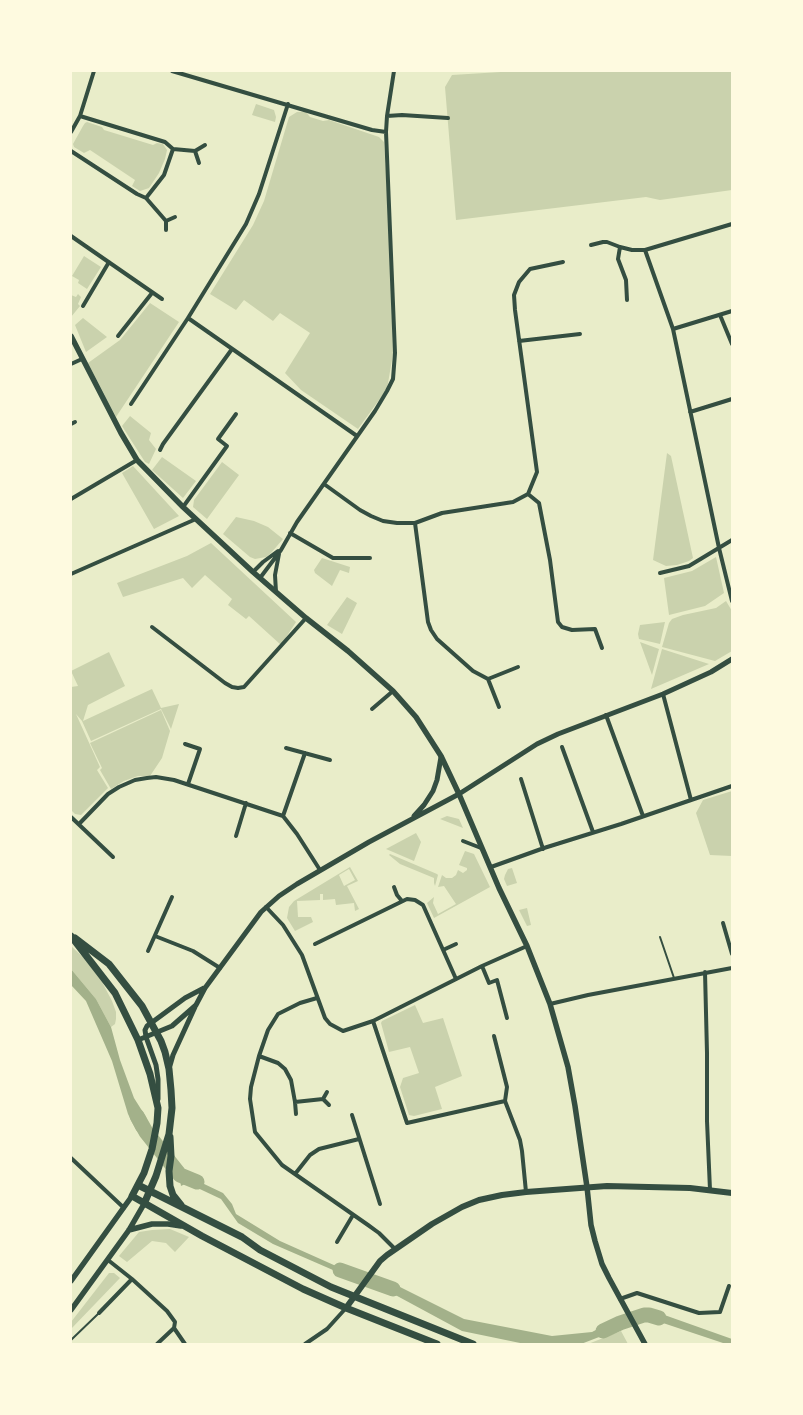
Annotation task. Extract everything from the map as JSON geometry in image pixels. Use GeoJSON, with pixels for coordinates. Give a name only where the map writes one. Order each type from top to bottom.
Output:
{"type":"FeatureCollection","features":[{"type":"Feature","properties":{"kind":"highway"},"geometry":{"type":"LineString","coordinates":[[71,935],[109,964],[142,1006],[161,1041],[169,1069],[172,1108],[169,1134],[161,1161],[144,1204]]}},
{"type":"Feature","properties":{"kind":"highway"},"geometry":{"type":"LineString","coordinates":[[71,935],[116,993],[138,1040],[150,1074],[158,1108],[152,1149],[144,1173],[132,1196],[184,1226],[304,1289],[346,1308],[437,1344]]}},
{"type":"Feature","properties":{"kind":"highway"},"geometry":{"type":"LineString","coordinates":[[169,1134],[171,1156],[170,1186],[173,1195],[186,1210]]}},
{"type":"Feature","properties":{"kind":"highway"},"geometry":{"type":"LineString","coordinates":[[138,1185],[242,1237],[260,1250],[331,1287],[473,1344]]}},
{"type":"Feature","properties":{"kind":"main road"},"geometry":{"type":"LineString","coordinates":[[71,336],[137,460],[183,507],[253,572],[393,691],[416,717],[441,756],[499,888],[527,946],[550,1004],[568,1066],[576,1106],[591,1224],[595,1241],[602,1264],[645,1344]]}},
{"type":"Feature","properties":{"kind":"main road"},"geometry":{"type":"LineString","coordinates":[[346,1308],[380,1261],[432,1224],[471,1203],[502,1195],[587,1186],[654,1186],[732,1193]]}},
{"type":"Feature","properties":{"kind":"main road"},"geometry":{"type":"LineString","coordinates":[[71,1281],[132,1196]]}},
{"type":"Feature","properties":{"kind":"main road"},"geometry":{"type":"LineString","coordinates":[[71,1310],[129,1230],[144,1204]]}},
{"type":"Feature","properties":{"kind":"main road"},"geometry":{"type":"LineString","coordinates":[[129,1230],[152,1224],[184,1226]]}},
{"type":"Feature","properties":{"kind":"street"},"geometry":{"type":"LineString","coordinates":[[71,132],[80,116],[94,71]]}},
{"type":"Feature","properties":{"kind":"street"},"geometry":{"type":"LineString","coordinates":[[172,71],[372,130],[386,132]]}},
{"type":"Feature","properties":{"kind":"street"},"geometry":{"type":"LineString","coordinates":[[260,578],[281,550],[290,533],[393,380],[395,353],[386,132],[394,71]]}},
{"type":"Feature","properties":{"kind":"street"},"geometry":{"type":"LineString","coordinates":[[131,404],[239,237],[259,194],[288,104]]}},
{"type":"Feature","properties":{"kind":"street"},"geometry":{"type":"LineString","coordinates":[[80,116],[164,142],[173,148],[195,151],[205,145]]}},
{"type":"Feature","properties":{"kind":"street"},"geometry":{"type":"LineString","coordinates":[[387,116],[448,118]]}},
{"type":"Feature","properties":{"kind":"street"},"geometry":{"type":"LineString","coordinates":[[146,198],[164,175],[173,148]]}},
{"type":"Feature","properties":{"kind":"street"},"geometry":{"type":"LineString","coordinates":[[195,151],[199,163]]}},
{"type":"Feature","properties":{"kind":"street"},"geometry":{"type":"LineString","coordinates":[[71,152],[146,198],[166,221],[166,230]]}},
{"type":"Feature","properties":{"kind":"street"},"geometry":{"type":"LineString","coordinates":[[166,221],[175,217]]}},
{"type":"Feature","properties":{"kind":"street"},"geometry":{"type":"LineString","coordinates":[[591,245],[607,242],[632,250],[645,250],[732,224]]}},
{"type":"Feature","properties":{"kind":"street"},"geometry":{"type":"LineString","coordinates":[[71,236],[162,299]]}},
{"type":"Feature","properties":{"kind":"street"},"geometry":{"type":"LineString","coordinates":[[620,247],[618,259],[626,280],[627,300]]}},
{"type":"Feature","properties":{"kind":"street"},"geometry":{"type":"LineString","coordinates":[[645,250],[673,329],[718,548],[732,601]]}},
{"type":"Feature","properties":{"kind":"street"},"geometry":{"type":"LineString","coordinates":[[83,306],[110,262]]}},
{"type":"Feature","properties":{"kind":"street"},"geometry":{"type":"LineString","coordinates":[[324,484],[371,516],[382,521],[398,523],[415,523],[442,513],[514,502],[528,494],[537,472],[514,296],[519,282],[530,269],[563,262]]}},
{"type":"Feature","properties":{"kind":"street"},"geometry":{"type":"LineString","coordinates":[[118,336],[152,292]]}},
{"type":"Feature","properties":{"kind":"street"},"geometry":{"type":"LineString","coordinates":[[673,329],[732,311]]}},
{"type":"Feature","properties":{"kind":"street"},"geometry":{"type":"LineString","coordinates":[[720,315],[732,344]]}},
{"type":"Feature","properties":{"kind":"street"},"geometry":{"type":"LineString","coordinates":[[188,318],[357,436]]}},
{"type":"Feature","properties":{"kind":"street"},"geometry":{"type":"LineString","coordinates":[[519,341],[580,334]]}},
{"type":"Feature","properties":{"kind":"street"},"geometry":{"type":"LineString","coordinates":[[160,450],[161,443],[232,349]]}},
{"type":"Feature","properties":{"kind":"street"},"geometry":{"type":"LineString","coordinates":[[71,364],[82,359]]}},
{"type":"Feature","properties":{"kind":"street"},"geometry":{"type":"LineString","coordinates":[[690,412],[732,399]]}},
{"type":"Feature","properties":{"kind":"street"},"geometry":{"type":"LineString","coordinates":[[183,507],[227,446],[218,439],[236,414]]}},
{"type":"Feature","properties":{"kind":"street"},"geometry":{"type":"LineString","coordinates":[[71,498],[137,460]]}},
{"type":"Feature","properties":{"kind":"street"},"geometry":{"type":"LineString","coordinates":[[528,494],[539,503],[550,560],[558,622],[562,627],[572,630],[595,629],[602,648]]}},
{"type":"Feature","properties":{"kind":"street"},"geometry":{"type":"LineString","coordinates":[[71,574],[196,519]]}},
{"type":"Feature","properties":{"kind":"street"},"geometry":{"type":"LineString","coordinates":[[415,523],[430,630],[437,639],[473,671],[488,679],[500,707]]}},
{"type":"Feature","properties":{"kind":"street"},"geometry":{"type":"LineString","coordinates":[[290,533],[333,558],[370,558]]}},
{"type":"Feature","properties":{"kind":"street"},"geometry":{"type":"LineString","coordinates":[[660,572],[689,566],[732,540]]}},
{"type":"Feature","properties":{"kind":"street"},"geometry":{"type":"LineString","coordinates":[[253,572],[263,562],[281,550]]}},
{"type":"Feature","properties":{"kind":"street"},"geometry":{"type":"LineString","coordinates":[[276,592],[275,571],[281,550]]}},
{"type":"Feature","properties":{"kind":"street"},"geometry":{"type":"LineString","coordinates":[[152,627],[225,683],[238,688],[244,686],[306,618]]}},
{"type":"Feature","properties":{"kind":"street"},"geometry":{"type":"LineString","coordinates":[[169,1069],[173,1055],[205,988],[266,907],[291,888],[412,818],[459,794],[537,744],[662,694],[714,670],[732,659]]}},
{"type":"Feature","properties":{"kind":"street"},"geometry":{"type":"LineString","coordinates":[[488,679],[518,667]]}},
{"type":"Feature","properties":{"kind":"street"},"geometry":{"type":"LineString","coordinates":[[372,708],[393,691]]}},
{"type":"Feature","properties":{"kind":"street"},"geometry":{"type":"LineString","coordinates":[[662,694],[691,800]]}},
{"type":"Feature","properties":{"kind":"street"},"geometry":{"type":"LineString","coordinates":[[606,715],[643,816]]}},
{"type":"Feature","properties":{"kind":"street"},"geometry":{"type":"LineString","coordinates":[[185,744],[200,749],[188,784]]}},
{"type":"Feature","properties":{"kind":"street"},"geometry":{"type":"LineString","coordinates":[[562,746],[593,832]]}},
{"type":"Feature","properties":{"kind":"street"},"geometry":{"type":"LineString","coordinates":[[286,748],[330,760]]}},
{"type":"Feature","properties":{"kind":"street"},"geometry":{"type":"LineString","coordinates":[[282,816],[305,753]]}},
{"type":"Feature","properties":{"kind":"street"},"geometry":{"type":"LineString","coordinates":[[412,818],[433,791],[441,756]]}},
{"type":"Feature","properties":{"kind":"street"},"geometry":{"type":"LineString","coordinates":[[79,824],[108,794],[127,783],[141,779],[156,778],[174,780],[282,816],[297,834],[320,870]]}},
{"type":"Feature","properties":{"kind":"street"},"geometry":{"type":"LineString","coordinates":[[521,779],[543,849]]}},
{"type":"Feature","properties":{"kind":"street"},"geometry":{"type":"LineString","coordinates":[[491,868],[732,786]]}},
{"type":"Feature","properties":{"kind":"street"},"geometry":{"type":"LineString","coordinates":[[236,836],[246,803]]}},
{"type":"Feature","properties":{"kind":"street"},"geometry":{"type":"LineString","coordinates":[[71,817],[113,857]]}},
{"type":"Feature","properties":{"kind":"street"},"geometry":{"type":"LineString","coordinates":[[463,841],[483,849]]}},
{"type":"Feature","properties":{"kind":"street"},"geometry":{"type":"LineString","coordinates":[[394,887],[402,901]]}},
{"type":"Feature","properties":{"kind":"street"},"geometry":{"type":"LineString","coordinates":[[148,951],[172,897]]}},
{"type":"Feature","properties":{"kind":"street"},"geometry":{"type":"LineString","coordinates":[[315,944],[402,901],[407,899],[415,900],[422,905],[456,979]]}},
{"type":"Feature","properties":{"kind":"street"},"geometry":{"type":"LineString","coordinates":[[266,907],[283,925],[302,955],[325,1018],[330,1024],[343,1031],[373,1021],[482,966],[527,946]]}},
{"type":"Feature","properties":{"kind":"street"},"geometry":{"type":"LineString","coordinates":[[723,923],[732,954]]}},
{"type":"Feature","properties":{"kind":"street"},"geometry":{"type":"LineString","coordinates":[[155,936],[194,951],[220,968]]}},
{"type":"Feature","properties":{"kind":"street"},"geometry":{"type":"LineString","coordinates":[[443,950],[456,944]]}},
{"type":"Feature","properties":{"kind":"street"},"geometry":{"type":"LineString","coordinates":[[482,966],[489,983],[497,980],[507,1018]]}},
{"type":"Feature","properties":{"kind":"street"},"geometry":{"type":"LineString","coordinates":[[550,1004],[732,968]]}},
{"type":"Feature","properties":{"kind":"street"},"geometry":{"type":"LineString","coordinates":[[705,972],[710,1190]]}},
{"type":"Feature","properties":{"kind":"street"},"geometry":{"type":"LineString","coordinates":[[158,1108],[158,1079],[145,1030],[151,1022],[185,998],[205,988]]}},
{"type":"Feature","properties":{"kind":"street"},"geometry":{"type":"LineString","coordinates":[[317,998],[300,1003],[278,1014],[268,1030],[254,1072],[250,1098],[256,1132],[282,1165],[379,1233],[395,1249]]}},
{"type":"Feature","properties":{"kind":"street"},"geometry":{"type":"LineString","coordinates":[[138,1040],[175,1024],[196,1005]]}},
{"type":"Feature","properties":{"kind":"street"},"geometry":{"type":"LineString","coordinates":[[373,1021],[406,1123],[505,1101]]}},
{"type":"Feature","properties":{"kind":"street"},"geometry":{"type":"LineString","coordinates":[[494,1036],[507,1087],[505,1101],[520,1140],[526,1192]]}},
{"type":"Feature","properties":{"kind":"street"},"geometry":{"type":"LineString","coordinates":[[259,1056],[278,1063],[285,1069],[290,1080],[296,1114]]}},
{"type":"Feature","properties":{"kind":"street"},"geometry":{"type":"LineString","coordinates":[[323,1099],[327,1092]]}},
{"type":"Feature","properties":{"kind":"street"},"geometry":{"type":"LineString","coordinates":[[295,1102],[323,1099]]}},
{"type":"Feature","properties":{"kind":"street"},"geometry":{"type":"LineString","coordinates":[[323,1099],[329,1105]]}},
{"type":"Feature","properties":{"kind":"street"},"geometry":{"type":"LineString","coordinates":[[352,1116],[380,1204]]}},
{"type":"Feature","properties":{"kind":"street"},"geometry":{"type":"LineString","coordinates":[[295,1174],[310,1155],[319,1149],[359,1139]]}},
{"type":"Feature","properties":{"kind":"street"},"geometry":{"type":"LineString","coordinates":[[71,1158],[124,1208]]}},
{"type":"Feature","properties":{"kind":"street"},"geometry":{"type":"LineString","coordinates":[[337,1242],[353,1215]]}},
{"type":"Feature","properties":{"kind":"street"},"geometry":{"type":"LineString","coordinates":[[108,1260],[167,1311],[175,1322],[174,1328],[157,1344]]}},
{"type":"Feature","properties":{"kind":"street"},"geometry":{"type":"LineString","coordinates":[[99,1313],[132,1279]]}},
{"type":"Feature","properties":{"kind":"street"},"geometry":{"type":"LineString","coordinates":[[620,1299],[637,1293],[699,1313],[720,1312],[729,1286]]}},
{"type":"Feature","properties":{"kind":"street"},"geometry":{"type":"LineString","coordinates":[[305,1344],[327,1329],[346,1308]]}},
{"type":"Feature","properties":{"kind":"street"},"geometry":{"type":"LineString","coordinates":[[174,1328],[186,1344]]}},
{"type":"Feature","properties":{"kind":"lane"},"geometry":{"type":"LineString","coordinates":[[660,937],[674,978]]}},
{"type":"Feature","properties":{"kind":"lane"},"geometry":{"type":"LineString","coordinates":[[71,1340],[99,1313]]}},
{"type":"Feature","properties":{"kind":"shaded area"},"geometry":{"type":"Polygon","coordinates":[[[517,71],[732,71],[732,190],[660,200],[646,197],[456,220],[445,87],[452,75],[517,71]]]}},
{"type":"Feature","properties":{"kind":"shaded area"},"geometry":{"type":"Polygon","coordinates":[[[256,104],[274,110],[275,122],[252,115],[256,104]]]}},
{"type":"Feature","properties":{"kind":"shaded area"},"geometry":{"type":"Polygon","coordinates":[[[297,112],[306,112],[310,117],[323,121],[329,120],[379,137],[384,142],[389,222],[393,354],[387,389],[358,429],[301,390],[285,373],[310,333],[280,313],[273,321],[244,300],[236,310],[210,294],[253,225],[264,201],[289,117],[297,112]]]}},
{"type":"Feature","properties":{"kind":"shaded area"},"geometry":{"type":"Polygon","coordinates":[[[87,122],[102,127],[104,130],[153,145],[157,143],[163,144],[167,150],[165,159],[159,173],[149,188],[140,191],[132,186],[135,180],[90,150],[84,153],[74,147],[73,144],[87,122]]]}},
{"type":"Feature","properties":{"kind":"shaded area"},"geometry":{"type":"Polygon","coordinates":[[[84,256],[101,267],[87,289],[78,283],[79,280],[72,276],[84,256]]]}},
{"type":"Feature","properties":{"kind":"shaded area"},"geometry":{"type":"Polygon","coordinates":[[[78,294],[81,297],[78,304],[80,306],[71,317],[71,295],[76,297],[78,294]]]}},
{"type":"Feature","properties":{"kind":"shaded area"},"geometry":{"type":"Polygon","coordinates":[[[150,303],[179,322],[116,417],[88,363],[120,340],[150,303]]]}},
{"type":"Feature","properties":{"kind":"shaded area"},"geometry":{"type":"Polygon","coordinates":[[[83,318],[107,337],[86,352],[75,325],[83,318]]]}},
{"type":"Feature","properties":{"kind":"shaded area"},"geometry":{"type":"Polygon","coordinates":[[[130,416],[151,433],[149,440],[156,449],[149,464],[145,462],[122,426],[130,416]]]}},
{"type":"Feature","properties":{"kind":"shaded area"},"geometry":{"type":"Polygon","coordinates":[[[667,453],[671,456],[693,558],[677,565],[666,566],[653,560],[667,453]]]}},
{"type":"Feature","properties":{"kind":"shaded area"},"geometry":{"type":"Polygon","coordinates":[[[162,457],[196,481],[183,498],[152,470],[162,457]]]}},
{"type":"Feature","properties":{"kind":"shaded area"},"geometry":{"type":"Polygon","coordinates":[[[222,462],[239,475],[207,519],[193,507],[194,500],[222,462]]]}},
{"type":"Feature","properties":{"kind":"shaded area"},"geometry":{"type":"Polygon","coordinates":[[[133,466],[179,516],[154,529],[122,473],[133,466]]]}},
{"type":"Feature","properties":{"kind":"shaded area"},"geometry":{"type":"Polygon","coordinates":[[[236,517],[254,521],[268,527],[283,539],[266,557],[255,559],[250,557],[223,534],[236,517]]]}},
{"type":"Feature","properties":{"kind":"shaded area"},"geometry":{"type":"Polygon","coordinates":[[[211,543],[296,622],[281,645],[249,616],[246,619],[228,605],[232,599],[205,575],[192,588],[183,578],[123,597],[117,583],[187,556],[211,543]]]}},
{"type":"Feature","properties":{"kind":"shaded area"},"geometry":{"type":"Polygon","coordinates":[[[716,557],[724,593],[705,606],[669,615],[664,578],[692,571],[716,557]]]}},
{"type":"Feature","properties":{"kind":"shaded area"},"geometry":{"type":"Polygon","coordinates":[[[322,558],[350,567],[349,573],[340,570],[332,586],[315,573],[314,570],[322,558]]]}},
{"type":"Feature","properties":{"kind":"shaded area"},"geometry":{"type":"Polygon","coordinates":[[[347,597],[357,603],[342,634],[327,625],[347,597]]]}},
{"type":"Feature","properties":{"kind":"shaded area"},"geometry":{"type":"Polygon","coordinates":[[[726,601],[732,611],[732,651],[715,661],[662,647],[672,619],[716,608],[726,601]]]}},
{"type":"Feature","properties":{"kind":"shaded area"},"geometry":{"type":"Polygon","coordinates":[[[665,622],[660,644],[639,639],[640,625],[665,622]]]}},
{"type":"Feature","properties":{"kind":"shaded area"},"geometry":{"type":"Polygon","coordinates":[[[640,642],[659,649],[652,675],[640,642]]]}},
{"type":"Feature","properties":{"kind":"shaded area"},"geometry":{"type":"Polygon","coordinates":[[[662,649],[709,664],[651,689],[662,649]]]}},
{"type":"Feature","properties":{"kind":"shaded area"},"geometry":{"type":"Polygon","coordinates":[[[109,652],[125,686],[88,705],[83,721],[152,689],[161,708],[179,704],[171,729],[161,709],[91,741],[82,721],[76,714],[100,767],[97,770],[108,788],[81,815],[75,814],[71,810],[71,687],[78,686],[71,671],[109,652]]]}},
{"type":"Feature","properties":{"kind":"shaded area"},"geometry":{"type":"Polygon","coordinates":[[[161,710],[170,731],[162,758],[150,776],[138,776],[124,781],[111,789],[100,770],[102,768],[90,743],[161,710]]]}},
{"type":"Feature","properties":{"kind":"shaded area"},"geometry":{"type":"Polygon","coordinates":[[[732,791],[732,856],[710,855],[696,813],[703,800],[732,791]]]}},
{"type":"Feature","properties":{"kind":"shaded area"},"geometry":{"type":"Polygon","coordinates":[[[447,816],[459,819],[463,828],[440,819],[447,816]]]}},
{"type":"Feature","properties":{"kind":"shaded area"},"geometry":{"type":"Polygon","coordinates":[[[416,833],[421,842],[414,861],[386,849],[416,833]]]}},
{"type":"Feature","properties":{"kind":"shaded area"},"geometry":{"type":"Polygon","coordinates":[[[465,851],[474,854],[490,887],[434,918],[427,903],[434,897],[433,903],[438,914],[456,904],[444,886],[438,887],[442,875],[446,878],[452,878],[458,870],[463,873],[467,870],[467,868],[459,865],[465,851]]]}},
{"type":"Feature","properties":{"kind":"shaded area"},"geometry":{"type":"Polygon","coordinates":[[[390,854],[437,874],[435,886],[434,878],[400,864],[390,854]]]}},
{"type":"Feature","properties":{"kind":"shaded area"},"geometry":{"type":"Polygon","coordinates":[[[350,867],[358,881],[347,886],[359,909],[355,911],[354,903],[336,905],[335,899],[323,900],[323,894],[320,894],[320,900],[297,901],[298,917],[311,917],[313,922],[295,931],[287,918],[289,907],[294,901],[350,867]],[[349,869],[339,875],[344,886],[355,880],[349,869]]]}},
{"type":"Feature","properties":{"kind":"shaded area"},"geometry":{"type":"Polygon","coordinates":[[[512,868],[517,883],[507,886],[504,879],[505,875],[508,869],[512,868]]]}},
{"type":"Feature","properties":{"kind":"shaded area"},"geometry":{"type":"Polygon","coordinates":[[[527,908],[531,925],[527,926],[519,910],[527,908]]]}},
{"type":"Feature","properties":{"kind":"shaded area"},"geometry":{"type":"Polygon","coordinates":[[[71,946],[85,959],[102,982],[112,1001],[116,1012],[116,1019],[115,1024],[111,1027],[96,999],[71,969],[71,946]]]}},
{"type":"Feature","properties":{"kind":"shaded area"},"geometry":{"type":"Polygon","coordinates":[[[71,969],[96,999],[111,1027],[120,1060],[134,1098],[146,1117],[148,1125],[145,1140],[136,1130],[128,1114],[112,1061],[86,1001],[71,985],[71,969]]]}},
{"type":"Feature","properties":{"kind":"shaded area"},"geometry":{"type":"Polygon","coordinates":[[[415,1005],[423,1023],[443,1018],[462,1076],[435,1087],[442,1109],[414,1116],[409,1115],[400,1087],[403,1078],[419,1073],[410,1047],[389,1052],[381,1023],[415,1005]]]}},
{"type":"Feature","properties":{"kind":"shaded area"},"geometry":{"type":"Polygon","coordinates":[[[179,1172],[223,1193],[232,1204],[236,1214],[280,1241],[345,1270],[360,1273],[356,1280],[273,1244],[238,1223],[221,1199],[187,1183],[181,1186],[179,1172]]]}},
{"type":"Feature","properties":{"kind":"shaded area"},"geometry":{"type":"Polygon","coordinates":[[[170,1229],[189,1237],[175,1252],[166,1243],[152,1241],[127,1262],[119,1256],[139,1232],[170,1229]]]}},
{"type":"Feature","properties":{"kind":"shaded area"},"geometry":{"type":"Polygon","coordinates":[[[109,1273],[114,1273],[120,1278],[71,1329],[71,1322],[109,1273]]]}},
{"type":"Feature","properties":{"kind":"shaded area"},"geometry":{"type":"Polygon","coordinates":[[[380,1277],[464,1319],[552,1336],[592,1332],[619,1318],[625,1327],[581,1344],[525,1344],[462,1331],[375,1284],[380,1277]]]}},
{"type":"Feature","properties":{"kind":"shaded area"},"geometry":{"type":"Polygon","coordinates":[[[644,1309],[732,1339],[732,1344],[726,1344],[654,1320],[642,1322],[637,1312],[644,1309]]]}},
{"type":"Feature","properties":{"kind":"shaded area"},"geometry":{"type":"Polygon","coordinates":[[[621,1331],[628,1344],[588,1344],[621,1331]]]}},
{"type":"Feature","properties":{"kind":"waterway"},"geometry":{"type":"LineString","coordinates":[[137,1116],[146,1132],[180,1175],[197,1182]]}},
{"type":"Feature","properties":{"kind":"waterway"},"geometry":{"type":"LineString","coordinates":[[340,1270],[393,1289]]}},
{"type":"Feature","properties":{"kind":"waterway"},"geometry":{"type":"LineString","coordinates":[[603,1331],[644,1315],[659,1318]]}}]}
